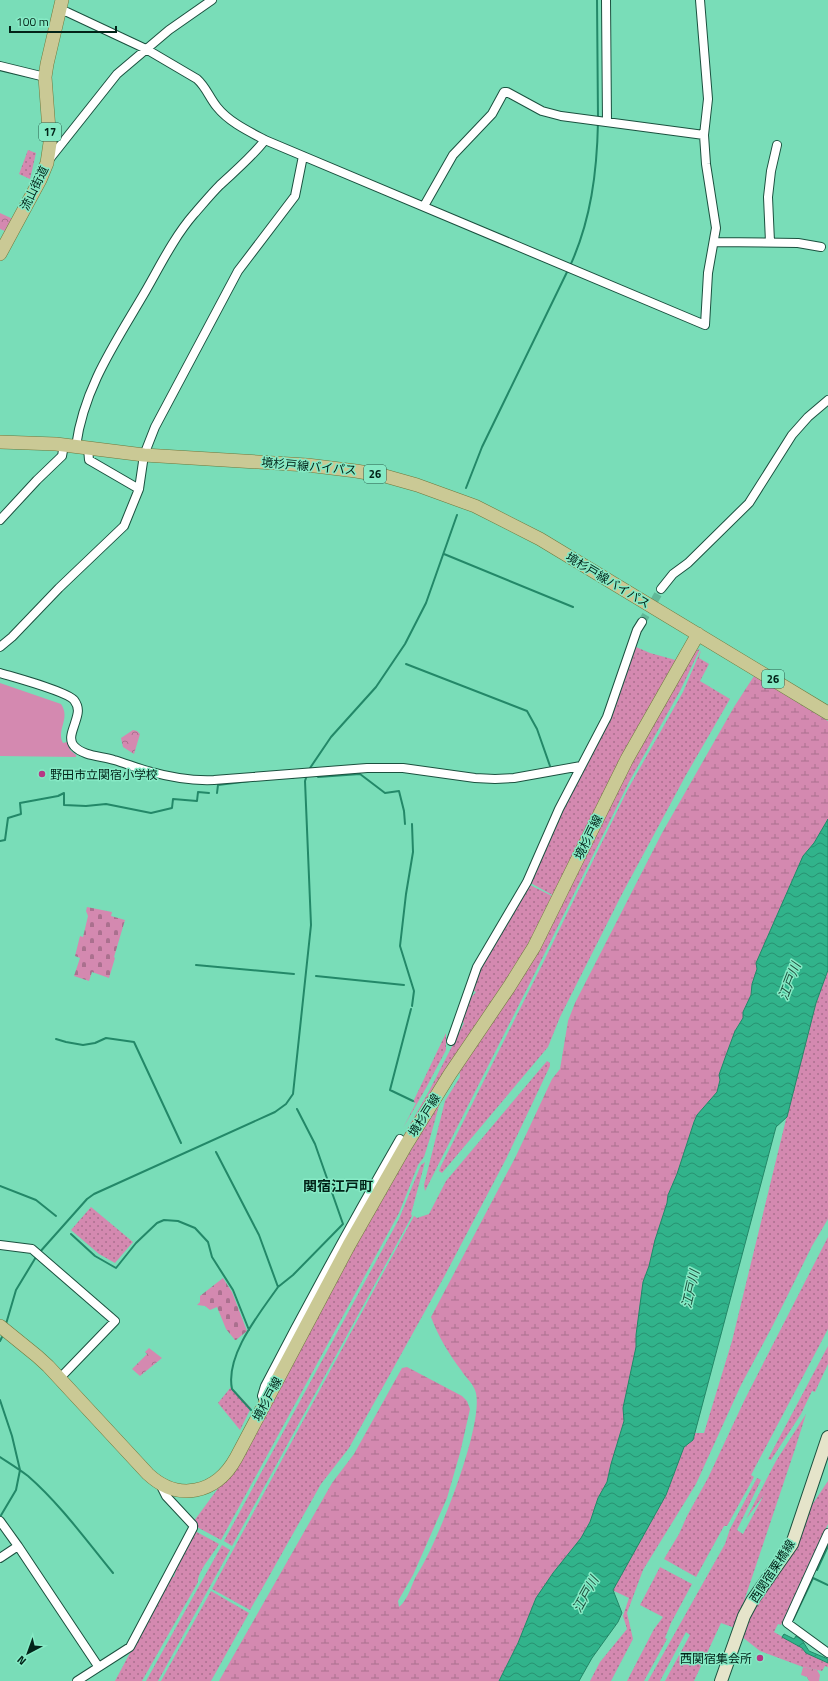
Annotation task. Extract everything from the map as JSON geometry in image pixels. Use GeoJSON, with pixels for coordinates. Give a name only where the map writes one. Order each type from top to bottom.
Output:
{"type":"FeatureCollection","features":[{"type":"Feature","properties":{"kind":"main road","name":"流山街道"},"geometry":{"type":"LineString","coordinates":[[0,254],[40,180],[47,164],[50,137],[45,77],[61,5]]}},
{"type":"Feature","properties":{"kind":"main road","name":"境杉戸線バイパス"},"geometry":{"type":"LineString","coordinates":[[0,442],[76,446],[144,455],[225,459],[356,470],[417,484],[475,506],[547,543],[698,634]]}},
{"type":"Feature","properties":{"kind":"main road","name":"26"},"geometry":{"type":"LineString","coordinates":[[698,634],[828,713]]}},
{"type":"Feature","properties":{"kind":"main road","name":"境杉戸線"},"geometry":{"type":"LineString","coordinates":[[0,1326],[37,1356],[148,1474],[160,1484],[174,1489],[188,1491],[206,1487],[218,1480],[231,1466],[349,1245],[406,1145],[450,1074],[509,987],[534,947],[627,759],[698,634]]}},
{"type":"Feature","properties":{"kind":"main road","name":"西関宿栗橋線"},"geometry":{"type":"LineString","coordinates":[[721,1681],[744,1616],[752,1601],[792,1544],[828,1437]]}},
{"type":"Feature","properties":{"kind":"street"},"geometry":{"type":"LineString","coordinates":[[47,164],[117,74],[169,30],[212,0]]}},
{"type":"Feature","properties":{"kind":"street"},"geometry":{"type":"LineString","coordinates":[[604,122],[606,0]]}},
{"type":"Feature","properties":{"kind":"street"},"geometry":{"type":"LineString","coordinates":[[61,5],[67,12],[146,49],[197,79],[204,84],[221,112],[233,122],[265,140],[705,325],[708,273],[716,228],[706,164],[704,135],[708,99],[700,0]]}},
{"type":"Feature","properties":{"kind":"street"},"geometry":{"type":"LineString","coordinates":[[0,66],[45,77]]}},
{"type":"Feature","properties":{"kind":"street"},"geometry":{"type":"LineString","coordinates":[[424,206],[453,155],[492,114],[504,92],[507,92],[542,111],[561,116],[704,135]]}},
{"type":"Feature","properties":{"kind":"street"},"geometry":{"type":"LineString","coordinates":[[0,520],[37,480],[62,456],[76,446],[96,377],[114,343],[164,259],[194,214],[219,186],[251,157],[265,140]]}},
{"type":"Feature","properties":{"kind":"street"},"geometry":{"type":"LineString","coordinates":[[770,242],[768,196],[771,172],[777,145]]}},
{"type":"Feature","properties":{"kind":"street"},"geometry":{"type":"LineString","coordinates":[[0,647],[12,637],[59,588],[124,526],[139,489],[144,455],[155,426],[238,271],[295,196],[303,156]]}},
{"type":"Feature","properties":{"kind":"street"},"geometry":{"type":"LineString","coordinates":[[714,242],[798,243],[821,247]]}},
{"type":"Feature","properties":{"kind":"street"},"geometry":{"type":"LineString","coordinates":[[661,589],[673,574],[688,563],[749,503],[792,435],[808,417],[828,400]]}},
{"type":"Feature","properties":{"kind":"street"},"geometry":{"type":"LineString","coordinates":[[76,446],[89,460],[139,489]]}},
{"type":"Feature","properties":{"kind":"street"},"geometry":{"type":"LineString","coordinates":[[451,1041],[478,967],[527,882],[559,809],[607,717],[637,630],[642,622]]}},
{"type":"Feature","properties":{"kind":"street"},"geometry":{"type":"LineString","coordinates":[[0,673],[23,679],[71,698],[76,704],[78,713],[71,735],[72,742],[79,750],[90,755],[126,763],[148,771],[202,781],[367,768],[404,768],[495,780],[581,766]]}},
{"type":"Feature","properties":{"kind":"street"},"geometry":{"type":"LineString","coordinates":[[265,1404],[262,1396],[265,1386],[341,1243],[400,1139]]}},
{"type":"Feature","properties":{"kind":"street"},"geometry":{"type":"LineString","coordinates":[[0,1245],[32,1249],[115,1321],[59,1379]]}},
{"type":"Feature","properties":{"kind":"street"},"geometry":{"type":"LineString","coordinates":[[77,1681],[98,1666],[130,1647],[194,1528],[193,1525],[166,1496],[160,1484]]}},
{"type":"Feature","properties":{"kind":"street"},"geometry":{"type":"LineString","coordinates":[[0,1521],[98,1666]]}},
{"type":"Feature","properties":{"kind":"street"},"geometry":{"type":"LineString","coordinates":[[828,1533],[787,1623],[828,1653]]}},
{"type":"Feature","properties":{"kind":"street"},"geometry":{"type":"LineString","coordinates":[[0,1558],[18,1546]]}},
{"type":"Feature","properties":{"kind":"green space"},"geometry":{"type":"Polygon","coordinates":[[[28,150],[36,153],[30,179],[19,174],[28,150]]]}},
{"type":"Feature","properties":{"kind":"green space"},"geometry":{"type":"Polygon","coordinates":[[[0,213],[13,219],[7,232],[0,229],[0,213]]]}},
{"type":"Feature","properties":{"kind":"green space"},"geometry":{"type":"Polygon","coordinates":[[[636,647],[650,653],[679,661],[554,896],[529,882],[636,647]]]}},
{"type":"Feature","properties":{"kind":"green space"},"geometry":{"type":"Polygon","coordinates":[[[700,649],[680,691],[629,782],[425,1191],[424,1185],[445,1101],[460,1077],[459,1066],[474,1044],[695,651],[700,649]]]}},
{"type":"Feature","properties":{"kind":"green space"},"geometry":{"type":"Polygon","coordinates":[[[701,650],[699,658],[709,664],[700,681],[730,699],[686,775],[622,894],[560,1017],[548,1047],[442,1173],[439,1171],[441,1166],[628,789],[683,692],[701,650]]]}},
{"type":"Feature","properties":{"kind":"green space"},"geometry":{"type":"Polygon","coordinates":[[[754,676],[828,721],[828,819],[814,843],[803,856],[756,963],[757,969],[752,984],[751,995],[743,1012],[743,1018],[735,1031],[719,1075],[720,1080],[717,1092],[697,1115],[677,1174],[668,1195],[649,1266],[643,1282],[636,1335],[636,1347],[623,1408],[624,1421],[607,1482],[598,1498],[590,1522],[581,1538],[553,1573],[536,1598],[518,1643],[499,1681],[219,1681],[332,1483],[354,1454],[402,1368],[407,1367],[462,1396],[467,1401],[470,1409],[460,1453],[447,1498],[413,1575],[398,1601],[399,1607],[408,1596],[436,1537],[458,1482],[474,1427],[477,1405],[474,1387],[448,1351],[431,1317],[516,1156],[552,1079],[560,1069],[568,1021],[575,1003],[662,833],[734,707],[754,676]]]}},
{"type":"Feature","properties":{"kind":"green space"},"geometry":{"type":"Polygon","coordinates":[[[0,683],[61,704],[65,714],[61,738],[63,743],[67,742],[70,750],[76,755],[76,757],[0,756],[0,683]]]}},
{"type":"Feature","properties":{"kind":"green space"},"geometry":{"type":"Polygon","coordinates":[[[133,730],[140,734],[134,754],[123,747],[121,738],[133,730]]]}},
{"type":"Feature","properties":{"kind":"green space"},"geometry":{"type":"Polygon","coordinates":[[[528,884],[554,897],[544,917],[269,1384],[352,1227],[429,1091],[464,1023],[461,1021],[468,1001],[476,992],[472,990],[483,961],[528,884]]]}},
{"type":"Feature","properties":{"kind":"green space"},"geometry":{"type":"Polygon","coordinates":[[[87,907],[112,912],[111,916],[125,920],[109,978],[92,972],[89,981],[74,976],[80,958],[75,956],[80,936],[83,937],[88,916],[86,911],[87,907]]]}},
{"type":"Feature","properties":{"kind":"green space"},"geometry":{"type":"Polygon","coordinates":[[[828,970],[828,1219],[812,1246],[773,1325],[741,1385],[696,1484],[643,1570],[627,1613],[633,1639],[611,1681],[590,1681],[600,1662],[627,1629],[623,1616],[629,1598],[612,1590],[666,1495],[684,1447],[693,1440],[695,1433],[704,1433],[732,1341],[799,1066],[816,1003],[828,970]]]}},
{"type":"Feature","properties":{"kind":"green space"},"geometry":{"type":"Polygon","coordinates":[[[446,1033],[446,1050],[403,1128],[416,1103],[413,1102],[446,1033]]]}},
{"type":"Feature","properties":{"kind":"green space"},"geometry":{"type":"Polygon","coordinates":[[[547,1061],[550,1063],[550,1066],[506,1159],[444,1277],[349,1448],[321,1484],[250,1610],[212,1589],[414,1216],[417,1218],[429,1214],[446,1181],[547,1061]]]}},
{"type":"Feature","properties":{"kind":"green space"},"geometry":{"type":"Polygon","coordinates":[[[440,1102],[424,1157],[418,1165],[399,1213],[221,1540],[197,1527],[198,1525],[194,1521],[222,1483],[358,1237],[440,1102]]]}},
{"type":"Feature","properties":{"kind":"green space"},"geometry":{"type":"Polygon","coordinates":[[[425,1162],[411,1214],[412,1216],[232,1546],[224,1541],[399,1219],[421,1165],[425,1162]]]}},
{"type":"Feature","properties":{"kind":"green space"},"geometry":{"type":"Polygon","coordinates":[[[91,1207],[133,1242],[115,1263],[99,1254],[71,1230],[91,1207]]]}},
{"type":"Feature","properties":{"kind":"green space"},"geometry":{"type":"Polygon","coordinates":[[[828,1237],[828,1329],[751,1475],[754,1477],[727,1526],[724,1526],[696,1577],[664,1559],[679,1534],[708,1478],[745,1399],[828,1237]]]}},
{"type":"Feature","properties":{"kind":"green space"},"geometry":{"type":"Polygon","coordinates":[[[223,1278],[232,1292],[247,1331],[236,1340],[226,1329],[217,1307],[210,1310],[205,1306],[197,1305],[200,1302],[200,1296],[223,1278]]]}},
{"type":"Feature","properties":{"kind":"green space"},"geometry":{"type":"Polygon","coordinates":[[[828,1346],[828,1364],[815,1392],[812,1391],[801,1414],[771,1460],[768,1459],[828,1346]]]}},
{"type":"Feature","properties":{"kind":"green space"},"geometry":{"type":"Polygon","coordinates":[[[149,1348],[162,1358],[140,1376],[132,1369],[147,1354],[145,1352],[149,1348]]]}},
{"type":"Feature","properties":{"kind":"green space"},"geometry":{"type":"Polygon","coordinates":[[[231,1387],[251,1408],[240,1430],[218,1403],[231,1387]]]}},
{"type":"Feature","properties":{"kind":"green space"},"geometry":{"type":"Polygon","coordinates":[[[806,1414],[735,1628],[721,1623],[694,1681],[665,1681],[690,1635],[686,1632],[660,1681],[648,1681],[725,1544],[730,1529],[757,1478],[761,1480],[737,1530],[743,1534],[764,1495],[746,1519],[776,1461],[806,1414]]]}},
{"type":"Feature","properties":{"kind":"green space"},"geometry":{"type":"Polygon","coordinates":[[[828,1481],[828,1524],[781,1625],[778,1624],[774,1632],[802,1648],[806,1653],[828,1663],[828,1667],[825,1666],[822,1671],[803,1667],[760,1651],[741,1636],[747,1619],[810,1508],[828,1481]]]}},
{"type":"Feature","properties":{"kind":"green space"},"geometry":{"type":"Polygon","coordinates":[[[195,1531],[219,1544],[200,1573],[198,1582],[142,1681],[115,1681],[171,1576],[174,1577],[178,1562],[195,1531]]]}},
{"type":"Feature","properties":{"kind":"green space"},"geometry":{"type":"Polygon","coordinates":[[[222,1545],[230,1550],[158,1681],[146,1681],[222,1545]]]}},
{"type":"Feature","properties":{"kind":"green space"},"geometry":{"type":"Polygon","coordinates":[[[660,1567],[692,1584],[671,1623],[665,1638],[667,1639],[644,1681],[627,1681],[654,1629],[663,1617],[640,1605],[660,1567]]]}},
{"type":"Feature","properties":{"kind":"green space"},"geometry":{"type":"Polygon","coordinates":[[[211,1591],[249,1613],[211,1681],[161,1681],[211,1591]]]}},
{"type":"Feature","properties":{"kind":"green space"},"geometry":{"type":"Polygon","coordinates":[[[803,1667],[817,1670],[820,1675],[819,1681],[809,1681],[807,1677],[801,1675],[803,1667]]]}},
{"type":"Feature","properties":{"kind":"water","name":"江戸川"},"geometry":{"type":"Polygon","coordinates":[[[828,819],[828,970],[816,1003],[787,1117],[776,1127],[693,1440],[684,1447],[666,1495],[613,1590],[622,1613],[618,1622],[592,1658],[579,1681],[499,1681],[518,1643],[536,1598],[553,1573],[581,1538],[590,1522],[598,1498],[607,1482],[624,1421],[623,1408],[636,1347],[636,1335],[643,1282],[649,1266],[668,1195],[677,1174],[697,1115],[717,1092],[720,1080],[719,1075],[735,1031],[743,1018],[743,1012],[751,995],[752,984],[757,969],[756,963],[803,856],[814,843],[828,819]]]}},
{"type":"Feature","properties":{"kind":"water"},"geometry":{"type":"Polygon","coordinates":[[[784,1634],[794,1639],[796,1636],[802,1640],[809,1651],[828,1659],[828,1663],[806,1653],[802,1648],[782,1637],[784,1634]]]}},
{"type":"Feature","properties":{"kind":"waterway"},"geometry":{"type":"LineString","coordinates":[[597,0],[598,118]]}},
{"type":"Feature","properties":{"kind":"waterway"},"geometry":{"type":"LineString","coordinates":[[570,266],[583,231],[592,196],[598,122]]}},
{"type":"Feature","properties":{"kind":"waterway"},"geometry":{"type":"LineString","coordinates":[[466,488],[482,447],[568,270]]}},
{"type":"Feature","properties":{"kind":"waterway"},"geometry":{"type":"LineString","coordinates":[[308,771],[331,737],[376,687],[405,644],[426,603],[457,515]]}},
{"type":"Feature","properties":{"kind":"waterway"},"geometry":{"type":"LineString","coordinates":[[444,554],[573,607]]}},
{"type":"Feature","properties":{"kind":"waterway"},"geometry":{"type":"LineString","coordinates":[[406,664],[527,711],[537,729],[550,766]]}},
{"type":"Feature","properties":{"kind":"waterway"},"geometry":{"type":"LineString","coordinates":[[318,777],[360,774],[385,793],[399,791],[404,811],[405,824]]}},
{"type":"Feature","properties":{"kind":"waterway"},"geometry":{"type":"LineString","coordinates":[[39,1253],[87,1199],[94,1194],[275,1112],[286,1104],[293,1094],[311,925],[305,781],[307,775]]}},
{"type":"Feature","properties":{"kind":"waterway"},"geometry":{"type":"LineString","coordinates":[[285,778],[293,778]]}},
{"type":"Feature","properties":{"kind":"waterway"},"geometry":{"type":"LineString","coordinates":[[217,793],[218,785],[250,781]]}},
{"type":"Feature","properties":{"kind":"waterway"},"geometry":{"type":"LineString","coordinates":[[0,841],[5,840],[8,818],[21,814],[20,803],[58,796],[64,793],[64,805],[86,806],[106,804],[151,813],[172,808],[173,799],[197,801],[198,792],[209,793]]}},
{"type":"Feature","properties":{"kind":"waterway"},"geometry":{"type":"LineString","coordinates":[[412,824],[413,852],[400,946],[414,991],[412,1006]]}},
{"type":"Feature","properties":{"kind":"waterway"},"geometry":{"type":"LineString","coordinates":[[196,965],[294,974]]}},
{"type":"Feature","properties":{"kind":"waterway"},"geometry":{"type":"LineString","coordinates":[[316,976],[404,985]]}},
{"type":"Feature","properties":{"kind":"waterway"},"geometry":{"type":"LineString","coordinates":[[411,1009],[390,1090],[413,1101]]}},
{"type":"Feature","properties":{"kind":"waterway"},"geometry":{"type":"LineString","coordinates":[[56,1039],[83,1045],[95,1043],[106,1038],[134,1042],[181,1143]]}},
{"type":"Feature","properties":{"kind":"waterway"},"geometry":{"type":"LineString","coordinates":[[278,1287],[293,1275],[343,1224],[315,1144],[297,1109]]}},
{"type":"Feature","properties":{"kind":"waterway"},"geometry":{"type":"LineString","coordinates":[[216,1152],[259,1235],[278,1287],[246,1335],[234,1362],[231,1376],[232,1389],[251,1410]]}},
{"type":"Feature","properties":{"kind":"waterway"},"geometry":{"type":"LineString","coordinates":[[0,1186],[36,1200],[56,1216]]}},
{"type":"Feature","properties":{"kind":"waterway"},"geometry":{"type":"LineString","coordinates":[[71,1234],[95,1256],[116,1268],[136,1243],[157,1223],[164,1220],[178,1221],[195,1228],[208,1242],[212,1257],[233,1290],[249,1330]]}},
{"type":"Feature","properties":{"kind":"waterway"},"geometry":{"type":"LineString","coordinates":[[6,1324],[16,1290],[36,1257]]}},
{"type":"Feature","properties":{"kind":"waterway"},"geometry":{"type":"LineString","coordinates":[[0,1341],[2,1337]]}},
{"type":"Feature","properties":{"kind":"waterway"},"geometry":{"type":"LineString","coordinates":[[0,1400],[12,1436],[20,1470],[16,1490],[0,1517]]}},
{"type":"Feature","properties":{"kind":"waterway"},"geometry":{"type":"LineString","coordinates":[[0,1457],[28,1476],[51,1498],[113,1573]]}},
{"type":"Feature","properties":{"kind":"waterway"},"geometry":{"type":"LineString","coordinates":[[817,1570],[828,1546]]}},
{"type":"Feature","properties":{"kind":"waterway"},"geometry":{"type":"LineString","coordinates":[[813,1578],[828,1585]]}},
{"type":"Feature","properties":{"kind":"waterway"},"geometry":{"type":"LineString","coordinates":[[793,1620],[813,1578]]}},
{"type":"Feature","properties":{"kind":"tunnel"},"geometry":{"type":"LineString","coordinates":[[642,622],[661,589]]}},
{"type":"Feature","properties":{"kind":"place","name":"野田市立関宿小学校"},"geometry":{"type":"Point","coordinates":[42,774]}},
{"type":"Feature","properties":{"kind":"place","name":"西関宿集会所"},"geometry":{"type":"Point","coordinates":[760,1658]}},
{"type":"Feature","properties":{"kind":"district","name":"関宿江戸町"},"geometry":{"type":"Point","coordinates":[338,1185]}}]}
